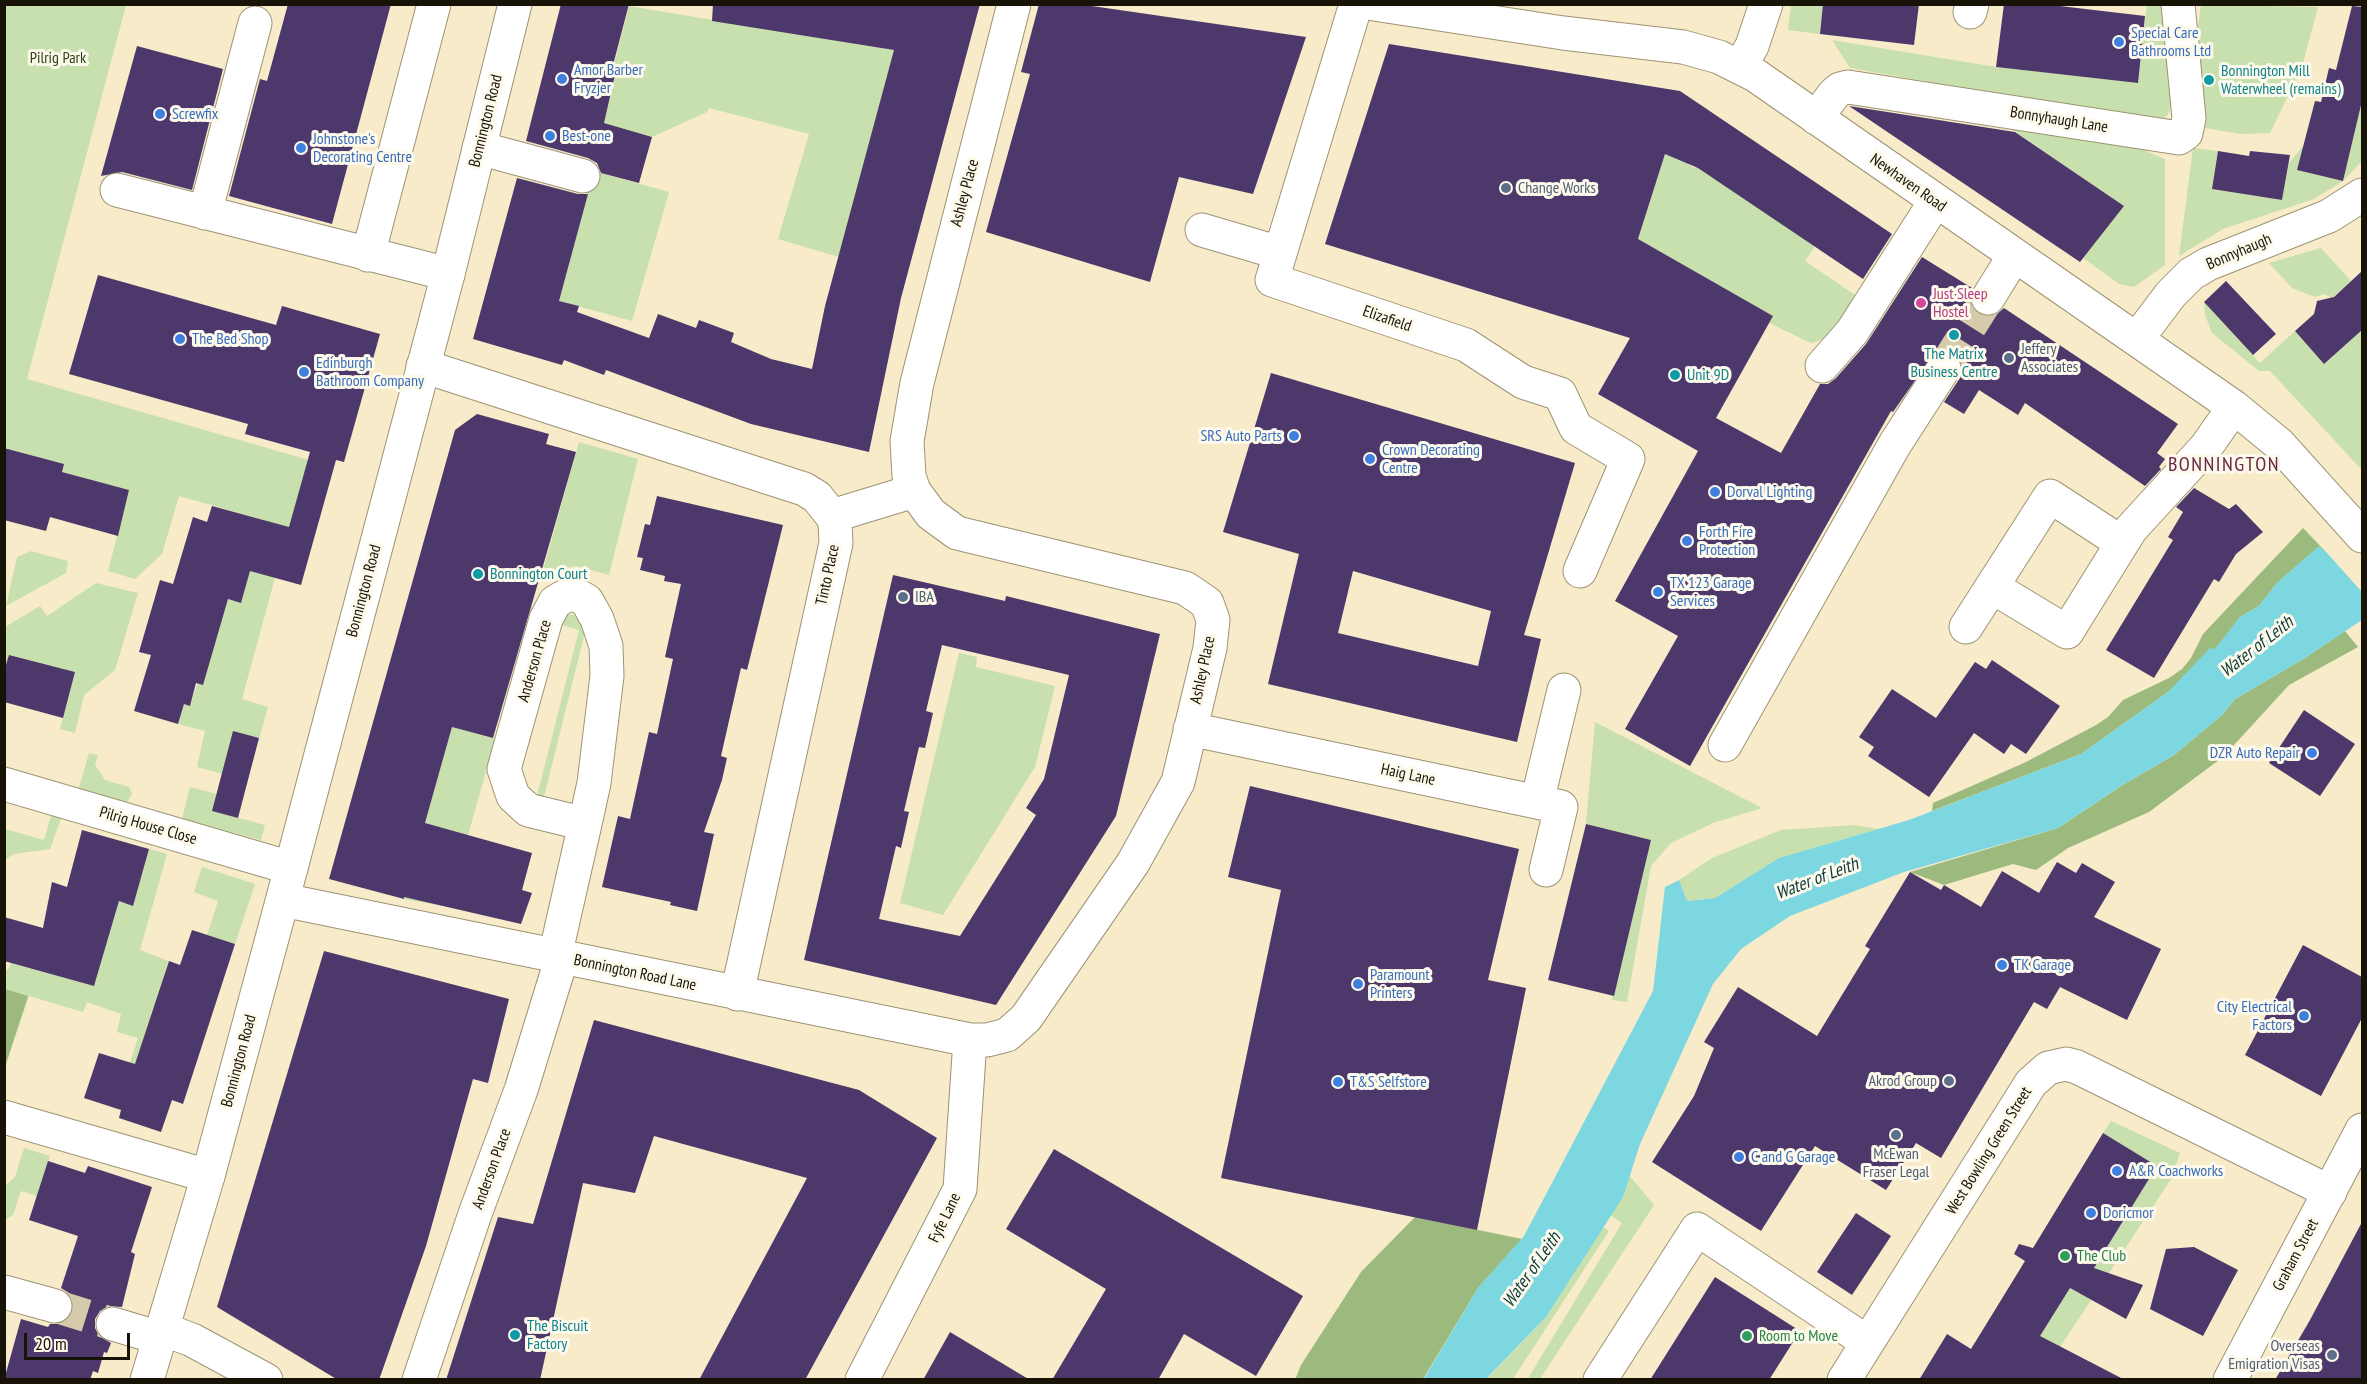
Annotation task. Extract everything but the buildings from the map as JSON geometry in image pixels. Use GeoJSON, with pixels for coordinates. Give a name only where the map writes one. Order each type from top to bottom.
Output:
{"type":"FeatureCollection","features":[{"type":"Feature","properties":{"kind":"street"},"geometry":{"type":"LineString","coordinates":[[368,255],[434,4]]}},
{"type":"Feature","properties":{"kind":"street","name":"Bonnington Road"},"geometry":{"type":"LineString","coordinates":[[147,1380],[208,1176],[283,900],[448,274],[515,4]]}},
{"type":"Feature","properties":{"kind":"street","name":"Ashley Place"},"geometry":{"type":"LineString","coordinates":[[979,1040],[1006,1035],[1026,1018],[1133,863],[1178,782],[1210,648],[1213,620],[1207,603],[1185,588],[957,533],[931,514],[914,491],[909,476],[907,441],[917,382],[1014,4]]}},
{"type":"Feature","properties":{"kind":"street","name":"Elizafield"},"geometry":{"type":"LineString","coordinates":[[1356,4],[1272,280],[1466,345],[1523,381],[1560,394],[1576,428],[1628,459],[1580,571]]}},
{"type":"Feature","properties":{"kind":"street","name":"Newhaven Road"},"geometry":{"type":"LineString","coordinates":[[1374,4],[1565,19],[1709,53],[1740,67],[2234,407],[2278,444],[2362,536]]}},
{"type":"Feature","properties":{"kind":"street"},"geometry":{"type":"LineString","coordinates":[[1740,67],[1752,46],[1766,4]]}},
{"type":"Feature","properties":{"kind":"street","name":"Bonnyhaugh Lane"},"geometry":{"type":"LineString","coordinates":[[1816,118],[1834,94],[1848,87],[2179,138],[2186,133],[2188,118],[2178,4]]}},
{"type":"Feature","properties":{"kind":"street"},"geometry":{"type":"LineString","coordinates":[[205,213],[255,23]]}},
{"type":"Feature","properties":{"kind":"street"},"geometry":{"type":"LineString","coordinates":[[479,148],[583,176]]}},
{"type":"Feature","properties":{"kind":"street"},"geometry":{"type":"LineString","coordinates":[[117,190],[448,274]]}},
{"type":"Feature","properties":{"kind":"street","name":"Bonnyhaugh"},"geometry":{"type":"LineString","coordinates":[[2138,339],[2171,294],[2191,274],[2208,264],[2329,216],[2362,195]]}},
{"type":"Feature","properties":{"kind":"street"},"geometry":{"type":"LineString","coordinates":[[1822,366],[1852,332],[1935,202]]}},
{"type":"Feature","properties":{"kind":"street"},"geometry":{"type":"LineString","coordinates":[[1202,230],[1280,254]]}},
{"type":"Feature","properties":{"kind":"street"},"geometry":{"type":"LineString","coordinates":[[1988,298],[2014,256]]}},
{"type":"Feature","properties":{"kind":"street"},"geometry":{"type":"LineString","coordinates":[[423,366],[804,489],[817,497],[832,516],[914,491]]}},
{"type":"Feature","properties":{"kind":"street"},"geometry":{"type":"LineString","coordinates":[[1725,745],[1895,444],[1944,368]]}},
{"type":"Feature","properties":{"kind":"street"},"geometry":{"type":"LineString","coordinates":[[1994,588],[2067,633],[2122,543],[2206,447],[2234,407]]}},
{"type":"Feature","properties":{"kind":"street"},"geometry":{"type":"LineString","coordinates":[[1966,627],[1994,588],[2050,496],[2122,543]]}},
{"type":"Feature","properties":{"kind":"street","name":"Tinto Place"},"geometry":{"type":"LineString","coordinates":[[737,994],[836,543],[835,523],[832,516]]}},
{"type":"Feature","properties":{"kind":"street","name":"Anderson Place"},"geometry":{"type":"LineString","coordinates":[[419,1380],[475,1214],[521,1090],[558,957],[585,824],[602,735],[608,659],[602,631],[592,607],[582,597],[572,592],[555,602],[546,619],[504,770],[513,796],[528,810],[585,824]]}},
{"type":"Feature","properties":{"kind":"street"},"geometry":{"type":"LineString","coordinates":[[1537,802],[1564,690]]}},
{"type":"Feature","properties":{"kind":"street","name":"Haig Lane"},"geometry":{"type":"LineString","coordinates":[[1190,729],[1561,807],[1546,870]]}},
{"type":"Feature","properties":{"kind":"street","name":"Pilrig House Close"},"geometry":{"type":"LineString","coordinates":[[4,784],[291,868]]}},
{"type":"Feature","properties":{"kind":"street","name":"Bonnington Road Lane"},"geometry":{"type":"LineString","coordinates":[[283,900],[737,994],[979,1040]]}},
{"type":"Feature","properties":{"kind":"street","name":"Fyfe Lane"},"geometry":{"type":"LineString","coordinates":[[862,1380],[960,1189],[979,1040]]}},
{"type":"Feature","properties":{"kind":"street","name":"West Bowling Green Street"},"geometry":{"type":"LineString","coordinates":[[1844,1380],[2031,1083],[2048,1068],[2058,1064],[2077,1066],[2330,1192]]}},
{"type":"Feature","properties":{"kind":"street"},"geometry":{"type":"LineString","coordinates":[[4,1118],[208,1176]]}},
{"type":"Feature","properties":{"kind":"street","name":"Graham Street"},"geometry":{"type":"LineString","coordinates":[[2230,1380],[2362,1130]]}},
{"type":"Feature","properties":{"kind":"street"},"geometry":{"type":"LineString","coordinates":[[1600,1380],[1697,1229],[1868,1342]]}},
{"type":"Feature","properties":{"kind":"street"},"geometry":{"type":"LineString","coordinates":[[4,1292],[55,1306]]}},
{"type":"Feature","properties":{"kind":"street"},"geometry":{"type":"LineString","coordinates":[[113,1324],[192,1340],[266,1380]]}},
{"type":"Feature","properties":{"kind":"green space","name":"Pilrig Park"},"geometry":{"type":"Polygon","coordinates":[[[4,5],[126,5],[27,379],[316,462],[275,578],[242,699],[268,707],[253,760],[223,774],[197,767],[205,731],[178,724],[184,704],[190,705],[228,599],[241,603],[264,520],[179,496],[162,554],[135,579],[108,571],[129,490],[62,472],[64,464],[5,448],[4,5]]]}},
{"type":"Feature","properties":{"kind":"green space"},"geometry":{"type":"Polygon","coordinates":[[[1791,5],[1823,5],[1820,34],[1788,30],[1791,5]]]}},
{"type":"Feature","properties":{"kind":"green space"},"geometry":{"type":"Polygon","coordinates":[[[2147,5],[2166,5],[2172,105],[2167,116],[2158,122],[1850,68],[1832,40],[1996,67],[2137,83],[2147,5]]]}},
{"type":"Feature","properties":{"kind":"green space"},"geometry":{"type":"Polygon","coordinates":[[[2201,5],[2318,7],[2302,67],[2270,133],[2241,134],[2199,127],[2196,41],[2201,5]]]}},
{"type":"Feature","properties":{"kind":"green space"},"geometry":{"type":"Polygon","coordinates":[[[629,6],[906,52],[887,77],[839,257],[778,239],[809,134],[709,108],[707,112],[652,137],[600,122],[616,70],[613,69],[629,6]]]}},
{"type":"Feature","properties":{"kind":"green space"},"geometry":{"type":"Polygon","coordinates":[[[1684,94],[1688,164],[1694,168],[1701,166],[1815,246],[1805,261],[1864,301],[1831,337],[1811,343],[1769,323],[1773,316],[1638,240],[1684,94]]]}},
{"type":"Feature","properties":{"kind":"green space"},"geometry":{"type":"Polygon","coordinates":[[[2362,101],[2362,161],[2343,181],[2362,101]]]}},
{"type":"Feature","properties":{"kind":"green space"},"geometry":{"type":"Polygon","coordinates":[[[2013,130],[2136,147],[2165,159],[2165,265],[2134,287],[2119,284],[2083,258],[2124,206],[2013,130]]]}},
{"type":"Feature","properties":{"kind":"green space"},"geometry":{"type":"Polygon","coordinates":[[[2303,146],[2303,171],[2343,181],[2314,199],[2223,229],[2179,256],[2193,148],[2218,151],[2212,189],[2282,200],[2289,163],[2303,146]]]}},
{"type":"Feature","properties":{"kind":"green space"},"geometry":{"type":"Polygon","coordinates":[[[594,171],[669,192],[632,321],[545,297],[566,275],[594,171]]]}},
{"type":"Feature","properties":{"kind":"green space"},"geometry":{"type":"Polygon","coordinates":[[[2321,248],[2351,281],[2332,298],[2324,294],[2315,297],[2292,288],[2269,263],[2321,248]]]}},
{"type":"Feature","properties":{"kind":"green space"},"geometry":{"type":"Polygon","coordinates":[[[2204,302],[2260,363],[2295,331],[2324,364],[2362,330],[2362,470],[2270,371],[2259,371],[2212,333],[2205,315],[2204,302]]]}},
{"type":"Feature","properties":{"kind":"green space"},"geometry":{"type":"Polygon","coordinates":[[[579,442],[638,459],[609,575],[576,566],[553,571],[541,577],[579,442]]]}},
{"type":"Feature","properties":{"kind":"green space"},"geometry":{"type":"Polygon","coordinates":[[[2303,528],[2327,553],[2309,555],[2277,583],[2259,606],[2240,617],[2215,650],[2168,692],[2081,754],[1932,811],[1933,803],[2026,762],[2096,725],[2108,717],[2123,700],[2169,678],[2182,669],[2191,658],[2203,634],[2303,528]]]}},
{"type":"Feature","properties":{"kind":"green space"},"geometry":{"type":"Polygon","coordinates":[[[31,551],[68,561],[66,573],[6,606],[17,557],[31,551]]]}},
{"type":"Feature","properties":{"kind":"green space"},"geometry":{"type":"Polygon","coordinates":[[[96,583],[138,593],[115,670],[84,695],[75,733],[60,729],[75,672],[9,655],[5,671],[5,627],[40,606],[47,616],[96,583]]]}},
{"type":"Feature","properties":{"kind":"green space"},"geometry":{"type":"Polygon","coordinates":[[[568,614],[577,616],[585,632],[544,797],[537,796],[579,630],[558,624],[568,614]]]}},
{"type":"Feature","properties":{"kind":"green space"},"geometry":{"type":"Polygon","coordinates":[[[2345,631],[2358,647],[2289,685],[2223,757],[2149,812],[2068,848],[2036,870],[2013,864],[1944,885],[1910,872],[2058,828],[2121,786],[2174,755],[2222,715],[2235,699],[2305,658],[2345,631]]]}},
{"type":"Feature","properties":{"kind":"green space"},"geometry":{"type":"Polygon","coordinates":[[[959,653],[977,657],[976,667],[1055,686],[1035,767],[943,915],[900,903],[959,653]]]}},
{"type":"Feature","properties":{"kind":"green space"},"geometry":{"type":"Polygon","coordinates":[[[1595,722],[1762,808],[1713,823],[1671,843],[1651,866],[1627,1002],[1612,1000],[1651,840],[1586,824],[1595,722]]]}},
{"type":"Feature","properties":{"kind":"green space"},"geometry":{"type":"Polygon","coordinates":[[[452,727],[495,739],[448,907],[404,899],[452,727]]]}},
{"type":"Feature","properties":{"kind":"green space"},"geometry":{"type":"Polygon","coordinates":[[[89,753],[98,755],[95,765],[105,780],[129,787],[132,794],[127,802],[124,804],[78,791],[89,753]]]}},
{"type":"Feature","properties":{"kind":"green space"},"geometry":{"type":"Polygon","coordinates":[[[190,787],[217,794],[213,811],[265,825],[261,840],[182,819],[190,787]]]}},
{"type":"Feature","properties":{"kind":"green space"},"geometry":{"type":"Polygon","coordinates":[[[52,813],[62,816],[50,849],[14,854],[5,860],[5,829],[44,840],[52,813]]]}},
{"type":"Feature","properties":{"kind":"green space"},"geometry":{"type":"Polygon","coordinates":[[[1855,825],[1878,829],[1779,858],[1715,898],[1687,901],[1679,880],[1712,858],[1781,830],[1855,825]]]}},
{"type":"Feature","properties":{"kind":"green space"},"geometry":{"type":"Polygon","coordinates":[[[149,849],[167,854],[140,950],[168,961],[163,978],[174,982],[154,1006],[149,1022],[160,1026],[146,1069],[130,1063],[138,1038],[117,1032],[121,1014],[87,1002],[83,1012],[29,996],[5,1067],[5,969],[8,970],[11,963],[94,986],[119,901],[133,905],[149,849]]]}},
{"type":"Feature","properties":{"kind":"green space"},"geometry":{"type":"Polygon","coordinates":[[[202,867],[255,884],[235,944],[207,935],[218,901],[194,892],[202,867]]]}},
{"type":"Feature","properties":{"kind":"green space"},"geometry":{"type":"Polygon","coordinates":[[[4,989],[28,996],[5,1067],[4,989]]]}},
{"type":"Feature","properties":{"kind":"green space"},"geometry":{"type":"Polygon","coordinates":[[[2111,1121],[2180,1153],[2171,1179],[2060,1347],[2018,1378],[1971,1349],[1975,1342],[2019,1369],[2070,1288],[2078,1293],[2157,1166],[2103,1133],[2111,1121]]]}},
{"type":"Feature","properties":{"kind":"green space"},"geometry":{"type":"Polygon","coordinates":[[[24,1148],[50,1156],[37,1196],[21,1191],[13,1215],[5,1220],[5,1186],[15,1177],[24,1148]]]}},
{"type":"Feature","properties":{"kind":"green space"},"geometry":{"type":"Polygon","coordinates":[[[1628,1174],[1654,1205],[1540,1379],[1527,1380],[1622,1223],[1610,1215],[1623,1197],[1628,1174]]]}},
{"type":"Feature","properties":{"kind":"green space"},"geometry":{"type":"Polygon","coordinates":[[[1415,1217],[1522,1239],[1478,1288],[1423,1379],[1295,1380],[1301,1365],[1361,1272],[1415,1217]]]}},
{"type":"Feature","properties":{"kind":"green space"},"geometry":{"type":"Polygon","coordinates":[[[1603,1227],[1609,1231],[1513,1379],[1486,1380],[1546,1317],[1603,1227]]]}},
{"type":"Feature","properties":{"kind":"water","name":"Water of Leith"},"geometry":{"type":"Polygon","coordinates":[[[2362,528],[2362,620],[2305,658],[2235,699],[2222,715],[2174,755],[2121,786],[2058,828],[1904,872],[1790,916],[1741,949],[1713,984],[1640,1144],[1623,1197],[1546,1317],[1486,1379],[1423,1380],[1478,1288],[1524,1236],[1653,991],[1665,887],[1679,880],[1687,901],[1715,898],[1779,858],[1909,820],[2081,754],[2168,692],[2210,648],[2215,649],[2240,617],[2259,606],[2277,583],[2319,546],[2327,553],[2362,528]]]}},
{"type":"Feature","properties":{"kind":"pier"},"geometry":{"type":"Polygon","coordinates":[[[2362,525],[2362,592],[2318,543],[2327,549],[2362,525]]]}},
{"type":"Feature","properties":{"kind":"tunnel"},"geometry":{"type":"LineString","coordinates":[[1944,368],[1988,298]]}},
{"type":"Feature","properties":{"kind":"tunnel"},"geometry":{"type":"LineString","coordinates":[[55,1306],[113,1324]]}},
{"type":"Feature","properties":{"kind":"place","name":"Special Care Bathrooms Ltd"},"geometry":{"type":"Point","coordinates":[2119,42]}},
{"type":"Feature","properties":{"kind":"place","name":"Amor Barber Fryzjer"},"geometry":{"type":"Point","coordinates":[562,79]}},
{"type":"Feature","properties":{"kind":"place","name":"Bonnington Mill Waterwheel (remains)"},"geometry":{"type":"Point","coordinates":[2209,80]}},
{"type":"Feature","properties":{"kind":"place","name":"Screwfix"},"geometry":{"type":"Point","coordinates":[160,114]}},
{"type":"Feature","properties":{"kind":"place","name":"Best-one"},"geometry":{"type":"Point","coordinates":[550,136]}},
{"type":"Feature","properties":{"kind":"place","name":"Johnstone's Decorating Centre"},"geometry":{"type":"Point","coordinates":[301,148]}},
{"type":"Feature","properties":{"kind":"place","name":"Change Works"},"geometry":{"type":"Point","coordinates":[1506,188]}},
{"type":"Feature","properties":{"kind":"place","name":"Just Sleep Hostel"},"geometry":{"type":"Point","coordinates":[1921,303]}},
{"type":"Feature","properties":{"kind":"place","name":"The Matrix Business Centre"},"geometry":{"type":"Point","coordinates":[1954,335]}},
{"type":"Feature","properties":{"kind":"place","name":"The Bed Shop"},"geometry":{"type":"Point","coordinates":[180,339]}},
{"type":"Feature","properties":{"kind":"place","name":"Jeffery Associates"},"geometry":{"type":"Point","coordinates":[2009,358]}},
{"type":"Feature","properties":{"kind":"place","name":"Edinburgh Bathroom Company"},"geometry":{"type":"Point","coordinates":[304,372]}},
{"type":"Feature","properties":{"kind":"place","name":"Unit 9D"},"geometry":{"type":"Point","coordinates":[1675,375]}},
{"type":"Feature","properties":{"kind":"place","name":"SRS Auto Parts"},"geometry":{"type":"Point","coordinates":[1294,436]}},
{"type":"Feature","properties":{"kind":"place","name":"Crown Decorating Centre"},"geometry":{"type":"Point","coordinates":[1370,459]}},
{"type":"Feature","properties":{"kind":"place","name":"Dorval Lighting"},"geometry":{"type":"Point","coordinates":[1715,492]}},
{"type":"Feature","properties":{"kind":"place","name":"Forth Fire Protection"},"geometry":{"type":"Point","coordinates":[1687,541]}},
{"type":"Feature","properties":{"kind":"place","name":"Bonnington Court"},"geometry":{"type":"Point","coordinates":[478,574]}},
{"type":"Feature","properties":{"kind":"place","name":"TX 123 Garage Services"},"geometry":{"type":"Point","coordinates":[1658,592]}},
{"type":"Feature","properties":{"kind":"place","name":"IBA"},"geometry":{"type":"Point","coordinates":[903,597]}},
{"type":"Feature","properties":{"kind":"place","name":"DZR Auto Repair"},"geometry":{"type":"Point","coordinates":[2312,753]}},
{"type":"Feature","properties":{"kind":"place","name":"TK Garage"},"geometry":{"type":"Point","coordinates":[2002,965]}},
{"type":"Feature","properties":{"kind":"place","name":"Paramount Printers"},"geometry":{"type":"Point","coordinates":[1358,984]}},
{"type":"Feature","properties":{"kind":"place","name":"City Electrical Factors"},"geometry":{"type":"Point","coordinates":[2304,1016]}},
{"type":"Feature","properties":{"kind":"place","name":"Akrod Group"},"geometry":{"type":"Point","coordinates":[1949,1081]}},
{"type":"Feature","properties":{"kind":"place","name":"T&S Selfstore"},"geometry":{"type":"Point","coordinates":[1338,1082]}},
{"type":"Feature","properties":{"kind":"place","name":"McEwan Fraser Legal"},"geometry":{"type":"Point","coordinates":[1896,1135]}},
{"type":"Feature","properties":{"kind":"place","name":"C and G Garage"},"geometry":{"type":"Point","coordinates":[1739,1157]}},
{"type":"Feature","properties":{"kind":"place","name":"A&R Coachworks"},"geometry":{"type":"Point","coordinates":[2117,1171]}},
{"type":"Feature","properties":{"kind":"place","name":"Doricmor"},"geometry":{"type":"Point","coordinates":[2091,1213]}},
{"type":"Feature","properties":{"kind":"place","name":"The Club"},"geometry":{"type":"Point","coordinates":[2065,1256]}},
{"type":"Feature","properties":{"kind":"place","name":"The Biscuit Factory"},"geometry":{"type":"Point","coordinates":[515,1335]}},
{"type":"Feature","properties":{"kind":"place","name":"Room to Move"},"geometry":{"type":"Point","coordinates":[1747,1336]}},
{"type":"Feature","properties":{"kind":"place","name":"Overseas Emigration Visas"},"geometry":{"type":"Point","coordinates":[2332,1355]}},
{"type":"Feature","properties":{"kind":"district","name":"BONNINGTON"},"geometry":{"type":"Point","coordinates":[2224,465]}}]}
